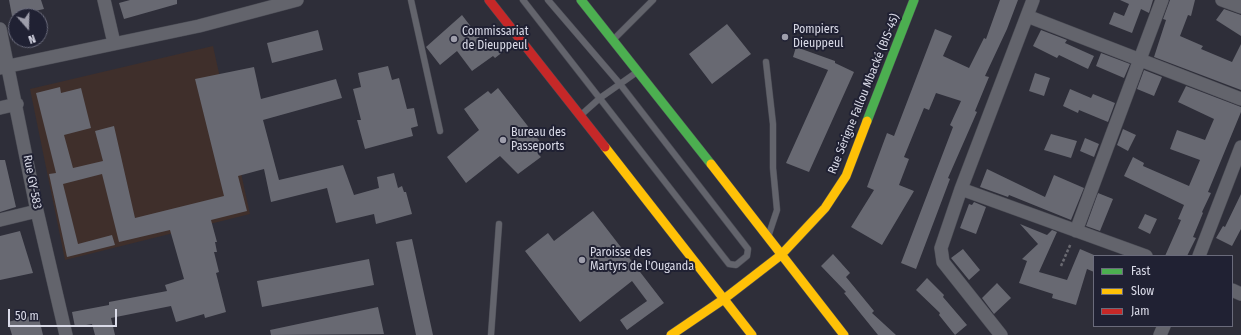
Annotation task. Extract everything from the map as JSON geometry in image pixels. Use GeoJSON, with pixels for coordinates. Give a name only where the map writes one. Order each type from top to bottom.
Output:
{"type":"FeatureCollection","features":[{"type":"Feature","properties":{"kind":"street"},"geometry":{"type":"LineString","coordinates":[[104,0],[114,42]]}},
{"type":"Feature","properties":{"kind":"street"},"geometry":{"type":"LineString","coordinates":[[489,0],[752,335]]}},
{"type":"Feature","properties":{"kind":"street"},"geometry":{"type":"LineString","coordinates":[[581,0],[844,335]]}},
{"type":"Feature","properties":{"kind":"street","name":"Rue Sérigne Fallou Mbacké (BIS-45)"},"geometry":{"type":"LineString","coordinates":[[671,335],[724,299],[781,255],[825,208],[846,176],[914,0]]}},
{"type":"Feature","properties":{"kind":"street"},"geometry":{"type":"LineString","coordinates":[[1001,335],[943,262],[940,248],[1033,0]]}},
{"type":"Feature","properties":{"kind":"street"},"geometry":{"type":"LineString","coordinates":[[1076,231],[1162,0]]}},
{"type":"Feature","properties":{"kind":"street"},"geometry":{"type":"LineString","coordinates":[[1222,0],[1241,7]]}},
{"type":"Feature","properties":{"kind":"street"},"geometry":{"type":"LineString","coordinates":[[4,67],[114,42],[199,26],[288,1]]}},
{"type":"Feature","properties":{"kind":"street"},"geometry":{"type":"LineString","coordinates":[[1027,16],[1241,98]]}},
{"type":"Feature","properties":{"kind":"street","name":"Rue GY-583"},"geometry":{"type":"LineString","coordinates":[[0,29],[4,67],[17,104],[37,212],[66,335]]}},
{"type":"Feature","properties":{"kind":"street"},"geometry":{"type":"LineString","coordinates":[[0,108],[17,104]]}},
{"type":"Feature","properties":{"kind":"street"},"geometry":{"type":"LineString","coordinates":[[1199,255],[1241,147]]}},
{"type":"Feature","properties":{"kind":"street"},"geometry":{"type":"LineString","coordinates":[[961,189],[1143,255]]}},
{"type":"Feature","properties":{"kind":"street"},"geometry":{"type":"LineString","coordinates":[[0,220],[37,212]]}},
{"type":"Feature","properties":{"kind":"lane"},"geometry":{"type":"LineString","coordinates":[[411,0],[440,131]]}},
{"type":"Feature","properties":{"kind":"lane"},"geometry":{"type":"LineString","coordinates":[[523,0],[730,264],[736,265],[747,256],[748,249],[620,84],[548,0]]}},
{"type":"Feature","properties":{"kind":"lane"},"geometry":{"type":"LineString","coordinates":[[613,40],[653,0]]}},
{"type":"Feature","properties":{"kind":"lane"},"geometry":{"type":"LineString","coordinates":[[766,62],[773,124],[773,168],[777,210],[767,238]]}},
{"type":"Feature","properties":{"kind":"lane"},"geometry":{"type":"LineString","coordinates":[[580,116],[600,98],[638,71]]}},
{"type":"Feature","properties":{"kind":"lane"},"geometry":{"type":"LineString","coordinates":[[491,335],[499,224]]}},
{"type":"Feature","properties":{"kind":"path"},"geometry":{"type":"LineString","coordinates":[[1061,266],[1076,231]]}},
{"type":"Feature","properties":{"kind":"shaded area"},"geometry":{"type":"Polygon","coordinates":[[[213,46],[250,214],[65,260],[30,89],[213,46]]]}},
{"type":"Feature","properties":{"kind":"building"},"geometry":{"type":"Polygon","coordinates":[[[9,0],[41,0],[44,8],[10,8],[9,0]]]}},
{"type":"Feature","properties":{"kind":"building"},"geometry":{"type":"Polygon","coordinates":[[[130,0],[177,0],[177,4],[124,19],[119,3],[130,0]]]}},
{"type":"Feature","properties":{"kind":"building"},"geometry":{"type":"Polygon","coordinates":[[[1000,0],[1018,0],[1007,29],[985,76],[989,77],[975,111],[977,112],[948,178],[950,179],[916,269],[901,263],[953,127],[950,125],[961,101],[936,93],[929,110],[924,108],[904,157],[909,159],[899,185],[914,191],[882,245],[851,227],[874,190],[867,187],[887,133],[894,136],[935,29],[952,36],[943,56],[969,68],[984,38],[986,39],[1000,0]]]}},
{"type":"Feature","properties":{"kind":"building"},"geometry":{"type":"Polygon","coordinates":[[[1120,0],[1153,0],[1149,13],[1141,9],[1132,33],[1109,24],[1114,12],[1124,16],[1129,4],[1120,0]]]}},
{"type":"Feature","properties":{"kind":"building"},"geometry":{"type":"Polygon","coordinates":[[[1170,0],[1195,0],[1191,16],[1188,15],[1180,36],[1203,46],[1201,49],[1232,62],[1241,44],[1241,90],[1154,57],[1166,20],[1163,19],[1170,0]]]}},
{"type":"Feature","properties":{"kind":"building"},"geometry":{"type":"Polygon","coordinates":[[[1224,9],[1241,15],[1241,36],[1216,20],[1224,9]]]}},
{"type":"Feature","properties":{"kind":"building"},"geometry":{"type":"Polygon","coordinates":[[[462,15],[488,49],[496,42],[504,51],[495,58],[493,56],[472,71],[457,51],[440,65],[426,47],[462,15]]]}},
{"type":"Feature","properties":{"kind":"building"},"geometry":{"type":"Polygon","coordinates":[[[727,24],[751,54],[712,84],[689,54],[727,24]]]}},
{"type":"Feature","properties":{"kind":"building"},"geometry":{"type":"Polygon","coordinates":[[[318,30],[323,50],[272,63],[267,43],[318,30]]]}},
{"type":"Feature","properties":{"kind":"building"},"geometry":{"type":"Polygon","coordinates":[[[1041,30],[1067,40],[1065,43],[1094,56],[1088,69],[1059,55],[1057,58],[1033,46],[1041,30]]]}},
{"type":"Feature","properties":{"kind":"building"},"geometry":{"type":"Polygon","coordinates":[[[796,47],[835,61],[835,63],[854,72],[809,172],[786,163],[828,70],[793,57],[796,47]]]}},
{"type":"Feature","properties":{"kind":"building"},"geometry":{"type":"Polygon","coordinates":[[[1101,53],[1130,64],[1124,78],[1096,66],[1101,53]]]}},
{"type":"Feature","properties":{"kind":"building"},"geometry":{"type":"Polygon","coordinates":[[[388,66],[392,80],[399,78],[407,109],[414,108],[418,126],[411,128],[413,136],[365,149],[357,120],[361,120],[353,89],[361,87],[358,73],[388,66]]]}},
{"type":"Feature","properties":{"kind":"building"},"geometry":{"type":"Polygon","coordinates":[[[254,67],[261,99],[336,79],[342,98],[263,120],[279,180],[343,165],[354,195],[379,188],[377,177],[394,173],[398,188],[402,186],[404,192],[406,192],[412,214],[376,224],[374,214],[336,223],[327,188],[271,202],[264,169],[238,176],[247,211],[211,220],[217,242],[215,242],[217,252],[214,252],[219,272],[216,273],[226,312],[205,318],[204,314],[176,322],[171,306],[111,318],[115,335],[95,335],[92,324],[75,327],[72,312],[109,305],[109,302],[167,291],[165,285],[184,279],[170,230],[119,242],[102,174],[63,184],[78,244],[112,235],[115,245],[67,257],[49,174],[56,173],[36,93],[60,87],[61,93],[81,88],[91,128],[64,135],[73,168],[103,161],[95,131],[114,126],[135,218],[224,196],[195,79],[254,67]]]}},
{"type":"Feature","properties":{"kind":"building"},"geometry":{"type":"Polygon","coordinates":[[[1144,70],[1162,77],[1154,96],[1137,89],[1144,70]]]}},
{"type":"Feature","properties":{"kind":"building"},"geometry":{"type":"Polygon","coordinates":[[[1035,73],[1050,78],[1044,96],[1029,91],[1035,73]]]}},
{"type":"Feature","properties":{"kind":"building"},"geometry":{"type":"Polygon","coordinates":[[[1186,86],[1241,107],[1241,112],[1208,192],[1211,193],[1193,237],[1196,238],[1188,255],[1165,255],[1181,220],[1178,219],[1184,205],[1124,176],[1133,157],[1144,163],[1143,166],[1189,186],[1200,160],[1170,149],[1177,130],[1205,140],[1214,119],[1178,102],[1186,86]]]}},
{"type":"Feature","properties":{"kind":"building"},"geometry":{"type":"Polygon","coordinates":[[[498,88],[545,148],[538,154],[541,157],[518,174],[500,156],[466,183],[447,157],[479,130],[464,109],[488,91],[491,94],[498,88]]]}},
{"type":"Feature","properties":{"kind":"building"},"geometry":{"type":"Polygon","coordinates":[[[1070,89],[1091,98],[1093,94],[1115,103],[1108,122],[1079,110],[1078,113],[1063,106],[1070,89]]]}},
{"type":"Feature","properties":{"kind":"building"},"geometry":{"type":"Polygon","coordinates":[[[1123,129],[1136,135],[1128,151],[1117,145],[1123,129]]]}},
{"type":"Feature","properties":{"kind":"building"},"geometry":{"type":"Polygon","coordinates":[[[1051,134],[1077,141],[1071,158],[1044,150],[1051,134]]]}},
{"type":"Feature","properties":{"kind":"building"},"geometry":{"type":"Polygon","coordinates":[[[1085,138],[1099,144],[1094,157],[1080,151],[1085,138]]]}},
{"type":"Feature","properties":{"kind":"building"},"geometry":{"type":"Polygon","coordinates":[[[0,160],[5,160],[16,207],[0,212],[0,160]]]}},
{"type":"Feature","properties":{"kind":"building"},"geometry":{"type":"Polygon","coordinates":[[[987,169],[1045,197],[1054,175],[1084,188],[1071,220],[1009,195],[1008,197],[980,187],[987,169]]]}},
{"type":"Feature","properties":{"kind":"building"},"geometry":{"type":"Polygon","coordinates":[[[1098,193],[1113,199],[1100,231],[1086,226],[1098,193]]]}},
{"type":"Feature","properties":{"kind":"building"},"geometry":{"type":"Polygon","coordinates":[[[1241,194],[1241,229],[1232,246],[1216,238],[1223,226],[1225,227],[1241,194]]]}},
{"type":"Feature","properties":{"kind":"building"},"geometry":{"type":"Polygon","coordinates":[[[974,202],[986,207],[976,234],[960,228],[969,204],[972,205],[974,202]]]}},
{"type":"Feature","properties":{"kind":"building","name":"Paroisse des Martyrs de l'Ouganda"},"geometry":{"type":"Polygon","coordinates":[[[593,211],[664,303],[627,330],[620,320],[647,301],[632,281],[580,322],[525,251],[548,233],[554,241],[593,211]]]}},
{"type":"Feature","properties":{"kind":"building"},"geometry":{"type":"Polygon","coordinates":[[[1145,214],[1157,219],[1150,234],[1138,228],[1145,214]]]}},
{"type":"Feature","properties":{"kind":"building"},"geometry":{"type":"Polygon","coordinates":[[[1020,224],[1047,235],[1052,230],[1057,232],[1039,272],[1067,280],[1080,249],[1094,255],[1093,272],[1087,269],[1076,305],[1052,298],[1053,294],[1019,283],[1027,261],[1022,259],[1038,244],[1020,224]]]}},
{"type":"Feature","properties":{"kind":"building"},"geometry":{"type":"Polygon","coordinates":[[[20,231],[33,273],[0,280],[0,236],[20,231]]]}},
{"type":"Feature","properties":{"kind":"building"},"geometry":{"type":"Polygon","coordinates":[[[412,239],[433,335],[416,335],[396,242],[412,239]]]}},
{"type":"Feature","properties":{"kind":"building"},"geometry":{"type":"Polygon","coordinates":[[[963,249],[980,270],[969,280],[951,258],[963,249]]]}},
{"type":"Feature","properties":{"kind":"building"},"geometry":{"type":"Polygon","coordinates":[[[833,254],[850,273],[846,277],[874,311],[872,313],[896,335],[878,335],[844,293],[846,292],[821,266],[833,254]]]}},
{"type":"Feature","properties":{"kind":"building"},"geometry":{"type":"Polygon","coordinates":[[[369,259],[374,285],[262,307],[257,281],[369,259]]]}},
{"type":"Feature","properties":{"kind":"building"},"geometry":{"type":"Polygon","coordinates":[[[927,278],[944,295],[943,297],[967,325],[955,335],[939,315],[940,313],[916,290],[927,278]]]}},
{"type":"Feature","properties":{"kind":"building"},"geometry":{"type":"Polygon","coordinates":[[[997,283],[1011,298],[994,314],[982,298],[997,283]]]}},
{"type":"Feature","properties":{"kind":"building"},"geometry":{"type":"Polygon","coordinates":[[[378,307],[384,334],[271,335],[270,330],[378,307]]]}},
{"type":"Feature","properties":{"kind":"building"},"geometry":{"type":"Polygon","coordinates":[[[38,314],[43,335],[12,335],[8,322],[38,314]]]}},
{"type":"Feature","properties":{"kind":"traffic: fast"},"geometry":{"type":"LineString","coordinates":[[581,0],[711,164]]}},
{"type":"Feature","properties":{"kind":"traffic: fast"},"geometry":{"type":"LineString","coordinates":[[867,121],[914,0]]}},
{"type":"Feature","properties":{"kind":"traffic: slow"},"geometry":{"type":"LineString","coordinates":[[671,335],[724,299],[781,255],[825,208],[846,176],[867,121]]}},
{"type":"Feature","properties":{"kind":"traffic: slow"},"geometry":{"type":"LineString","coordinates":[[605,147],[752,335]]}},
{"type":"Feature","properties":{"kind":"traffic: slow"},"geometry":{"type":"LineString","coordinates":[[711,164],[844,335]]}},
{"type":"Feature","properties":{"kind":"traffic: jam"},"geometry":{"type":"LineString","coordinates":[[489,0],[605,147]]}},
{"type":"Feature","properties":{"kind":"place","name":"Pompiers Dieuppeul"},"geometry":{"type":"Point","coordinates":[785,37]}},
{"type":"Feature","properties":{"kind":"place","name":"Commissariat de Dieuppeul"},"geometry":{"type":"Point","coordinates":[454,39]}},
{"type":"Feature","properties":{"kind":"place","name":"Bureau des Passeports"},"geometry":{"type":"Point","coordinates":[503,140]}},
{"type":"Feature","properties":{"kind":"place","name":"Paroisse des Martyrs de l'Ouganda"},"geometry":{"type":"Point","coordinates":[582,260]}}]}
